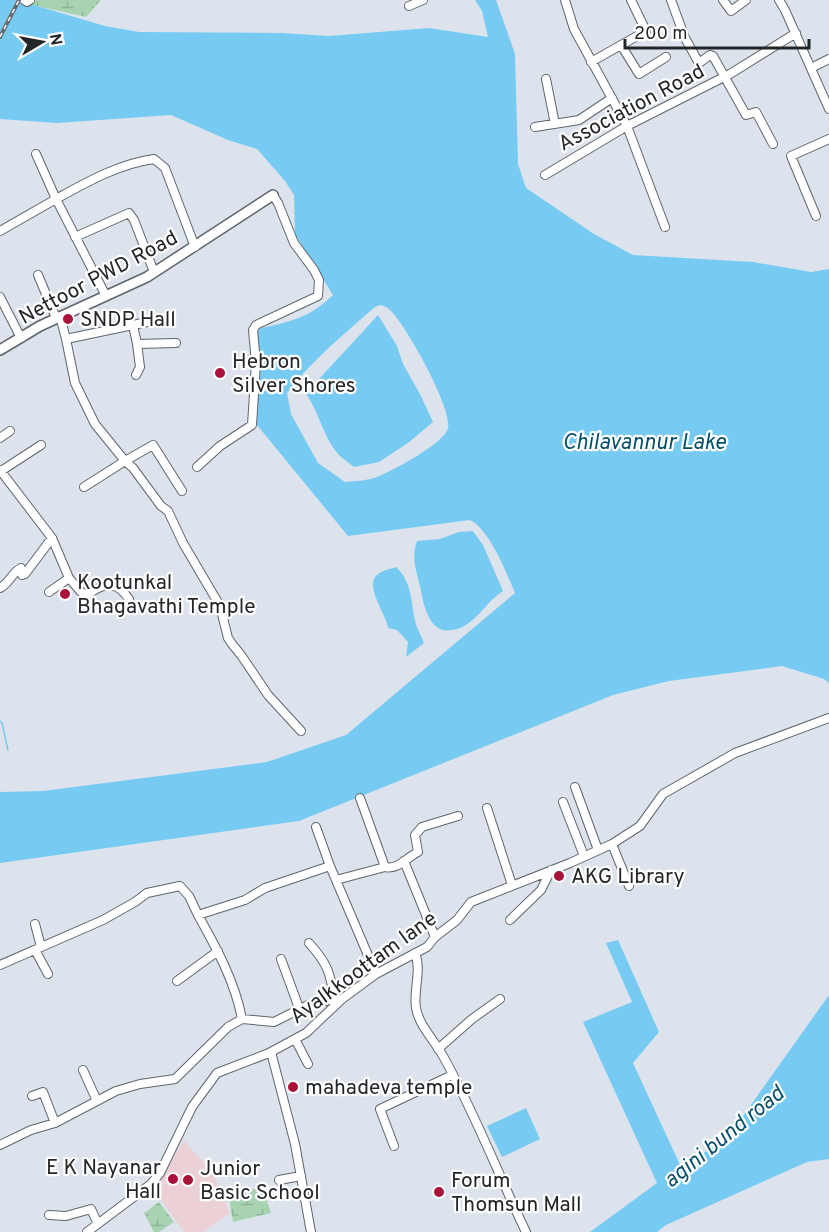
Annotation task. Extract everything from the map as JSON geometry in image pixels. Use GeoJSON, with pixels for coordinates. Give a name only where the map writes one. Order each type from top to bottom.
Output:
{"type":"FeatureCollection","features":[{"type":"Feature","properties":{"kind":"street"},"geometry":{"type":"LineString","coordinates":[[24,0],[27,2],[30,0]]}},
{"type":"Feature","properties":{"kind":"street"},"geometry":{"type":"LineString","coordinates":[[409,6],[423,0]]}},
{"type":"Feature","properties":{"kind":"street"},"geometry":{"type":"LineString","coordinates":[[566,0],[574,29],[627,126],[665,227]]}},
{"type":"Feature","properties":{"kind":"street"},"geometry":{"type":"LineString","coordinates":[[591,62],[646,30],[631,0]]}},
{"type":"Feature","properties":{"kind":"street"},"geometry":{"type":"LineString","coordinates":[[671,0],[685,38],[699,63],[710,55],[713,56],[746,115],[756,112],[773,144]]}},
{"type":"Feature","properties":{"kind":"street"},"geometry":{"type":"LineString","coordinates":[[723,0],[731,11],[746,0]]}},
{"type":"Feature","properties":{"kind":"street"},"geometry":{"type":"LineString","coordinates":[[779,0],[811,68],[826,93],[829,109]]}},
{"type":"Feature","properties":{"kind":"street","name":"Association Road"},"geometry":{"type":"LineString","coordinates":[[545,175],[627,126],[726,76],[796,33]]}},
{"type":"Feature","properties":{"kind":"street"},"geometry":{"type":"LineString","coordinates":[[621,45],[639,74],[666,57]]}},
{"type":"Feature","properties":{"kind":"street"},"geometry":{"type":"LineString","coordinates":[[811,68],[829,59]]}},
{"type":"Feature","properties":{"kind":"street"},"geometry":{"type":"LineString","coordinates":[[546,79],[555,124]]}},
{"type":"Feature","properties":{"kind":"street"},"geometry":{"type":"LineString","coordinates":[[535,128],[579,120],[612,98]]}},
{"type":"Feature","properties":{"kind":"street"},"geometry":{"type":"LineString","coordinates":[[816,216],[791,156],[829,139]]}},
{"type":"Feature","properties":{"kind":"street"},"geometry":{"type":"LineString","coordinates":[[36,154],[56,199],[106,296]]}},
{"type":"Feature","properties":{"kind":"street"},"geometry":{"type":"LineString","coordinates":[[0,231],[102,174],[142,160],[154,159],[165,168],[195,247]]}},
{"type":"Feature","properties":{"kind":"street"},"geometry":{"type":"LineString","coordinates":[[197,467],[220,446],[252,425],[256,363],[253,330],[256,325],[318,296],[319,280],[294,243],[273,195]]}},
{"type":"Feature","properties":{"kind":"street","name":"Nettoor PWD Road"},"geometry":{"type":"LineString","coordinates":[[0,350],[58,317],[154,272],[273,195]]}},
{"type":"Feature","properties":{"kind":"street"},"geometry":{"type":"LineString","coordinates":[[75,237],[129,213],[134,220],[154,272]]}},
{"type":"Feature","properties":{"kind":"street"},"geometry":{"type":"LineString","coordinates":[[38,275],[66,339],[75,383],[95,424],[133,468],[161,506],[168,511],[195,565],[220,606],[228,638],[268,695],[301,731]]}},
{"type":"Feature","properties":{"kind":"street"},"geometry":{"type":"LineString","coordinates":[[0,297],[21,338]]}},
{"type":"Feature","properties":{"kind":"street"},"geometry":{"type":"LineString","coordinates":[[66,339],[147,322]]}},
{"type":"Feature","properties":{"kind":"street"},"geometry":{"type":"LineString","coordinates":[[133,325],[140,367],[136,375]]}},
{"type":"Feature","properties":{"kind":"street"},"geometry":{"type":"LineString","coordinates":[[137,344],[176,343]]}},
{"type":"Feature","properties":{"kind":"street"},"geometry":{"type":"LineString","coordinates":[[0,438],[10,431]]}},
{"type":"Feature","properties":{"kind":"street"},"geometry":{"type":"LineString","coordinates":[[41,445],[0,471],[52,538],[69,578],[81,592],[87,595],[100,586],[117,586],[129,599]]}},
{"type":"Feature","properties":{"kind":"street"},"geometry":{"type":"LineString","coordinates":[[84,487],[153,445],[182,491]]}},
{"type":"Feature","properties":{"kind":"street"},"geometry":{"type":"LineString","coordinates":[[0,588],[18,569],[21,568],[22,575],[28,571],[52,538]]}},
{"type":"Feature","properties":{"kind":"street"},"geometry":{"type":"LineString","coordinates":[[49,592],[69,578]]}},
{"type":"Feature","properties":{"kind":"street","name":"Ayalkkoottam lane"},"geometry":{"type":"LineString","coordinates":[[87,1232],[151,1184],[160,1173],[192,1107],[217,1073],[271,1052],[313,1027],[338,999],[376,974],[427,946],[457,920],[471,902],[612,844],[640,826],[663,794],[735,753],[829,718]]}},
{"type":"Feature","properties":{"kind":"street"},"geometry":{"type":"LineString","coordinates":[[574,787],[598,850]]}},
{"type":"Feature","properties":{"kind":"street"},"geometry":{"type":"LineString","coordinates":[[360,798],[385,867]]}},
{"type":"Feature","properties":{"kind":"street"},"geometry":{"type":"LineString","coordinates":[[563,802],[584,856]]}},
{"type":"Feature","properties":{"kind":"street"},"geometry":{"type":"LineString","coordinates":[[487,808],[512,885]]}},
{"type":"Feature","properties":{"kind":"street"},"geometry":{"type":"LineString","coordinates":[[336,880],[401,865],[418,852],[415,835],[418,830],[458,816]]}},
{"type":"Feature","properties":{"kind":"street"},"geometry":{"type":"LineString","coordinates":[[316,826],[330,866],[376,974]]}},
{"type":"Feature","properties":{"kind":"street"},"geometry":{"type":"LineString","coordinates":[[612,844],[629,886]]}},
{"type":"Feature","properties":{"kind":"street"},"geometry":{"type":"LineString","coordinates":[[404,861],[435,937]]}},
{"type":"Feature","properties":{"kind":"street"},"geometry":{"type":"LineString","coordinates":[[198,915],[245,900],[265,888],[330,866]]}},
{"type":"Feature","properties":{"kind":"street"},"geometry":{"type":"LineString","coordinates":[[510,920],[541,890],[551,870]]}},
{"type":"Feature","properties":{"kind":"street"},"geometry":{"type":"LineString","coordinates":[[0,965],[103,920],[153,890],[175,886],[185,889],[218,951],[238,999],[242,1019]]}},
{"type":"Feature","properties":{"kind":"street"},"geometry":{"type":"LineString","coordinates":[[35,924],[38,949],[48,974]]}},
{"type":"Feature","properties":{"kind":"street"},"geometry":{"type":"LineString","coordinates":[[0,1144],[31,1130],[55,1123],[116,1091],[140,1083],[175,1079],[228,1027],[242,1019],[274,1022],[299,1008],[338,999],[331,973],[309,943]]}},
{"type":"Feature","properties":{"kind":"street"},"geometry":{"type":"LineString","coordinates":[[177,981],[218,951]]}},
{"type":"Feature","properties":{"kind":"street"},"geometry":{"type":"LineString","coordinates":[[415,953],[418,962],[416,1008],[424,1027],[452,1074],[526,1232]]}},
{"type":"Feature","properties":{"kind":"street"},"geometry":{"type":"LineString","coordinates":[[281,958],[299,1008]]}},
{"type":"Feature","properties":{"kind":"street"},"geometry":{"type":"LineString","coordinates":[[438,1049],[472,1019],[500,999]]}},
{"type":"Feature","properties":{"kind":"street"},"geometry":{"type":"LineString","coordinates":[[295,1039],[308,1064]]}},
{"type":"Feature","properties":{"kind":"street"},"geometry":{"type":"LineString","coordinates":[[271,1052],[284,1095],[311,1232]]}},
{"type":"Feature","properties":{"kind":"street"},"geometry":{"type":"LineString","coordinates":[[83,1070],[97,1101]]}},
{"type":"Feature","properties":{"kind":"street"},"geometry":{"type":"LineString","coordinates":[[394,1146],[380,1109],[452,1074]]}},
{"type":"Feature","properties":{"kind":"street"},"geometry":{"type":"LineString","coordinates":[[32,1096],[43,1092],[55,1123]]}},
{"type":"Feature","properties":{"kind":"street"},"geometry":{"type":"LineString","coordinates":[[279,1180],[301,1176]]}},
{"type":"Feature","properties":{"kind":"street"},"geometry":{"type":"LineString","coordinates":[[49,1215],[66,1216],[91,1209],[98,1224]]}},
{"type":"Feature","properties":{"kind":"shaded area","name":"Junior Basic School"},"geometry":{"type":"Polygon","coordinates":[[[184,1141],[212,1171],[230,1213],[203,1232],[184,1232],[153,1189],[184,1141]]]}},
{"type":"Feature","properties":{"kind":"green space"},"geometry":{"type":"Polygon","coordinates":[[[35,0],[101,0],[86,17],[28,4],[35,0]]]}},
{"type":"Feature","properties":{"kind":"green space"},"geometry":{"type":"Polygon","coordinates":[[[262,1186],[271,1213],[233,1222],[229,1198],[262,1186]]]}},
{"type":"Feature","properties":{"kind":"green space"},"geometry":{"type":"Polygon","coordinates":[[[159,1202],[174,1222],[159,1232],[154,1232],[144,1213],[159,1202]]]}},
{"type":"Feature","properties":{"kind":"water","name":"Chilavannur Lake"},"geometry":{"type":"Polygon","coordinates":[[[0,0],[17,0],[105,26],[139,32],[281,33],[329,36],[429,28],[488,37],[482,11],[475,0],[496,0],[515,54],[518,164],[526,188],[594,234],[633,255],[753,262],[811,272],[829,269],[829,683],[824,679],[782,666],[669,681],[613,695],[299,821],[0,863],[0,792],[43,791],[267,762],[346,735],[515,593],[491,542],[470,520],[348,536],[257,425],[258,329],[307,314],[333,295],[295,234],[294,195],[257,149],[228,140],[171,115],[57,123],[0,119],[0,0]],[[381,305],[375,307],[329,348],[287,393],[291,414],[318,463],[345,482],[373,478],[394,469],[428,449],[445,434],[448,428],[448,418],[443,403],[416,348],[396,317],[388,308],[381,305]]]}},
{"type":"Feature","properties":{"kind":"water"},"geometry":{"type":"Polygon","coordinates":[[[378,315],[397,346],[403,364],[433,422],[408,443],[379,462],[354,467],[333,448],[304,391],[320,378],[378,315]]]}},
{"type":"Feature","properties":{"kind":"water"},"geometry":{"type":"Polygon","coordinates":[[[473,531],[483,545],[503,591],[467,624],[460,628],[444,630],[432,622],[425,608],[415,564],[414,553],[417,541],[440,539],[459,532],[473,531]]]}},
{"type":"Feature","properties":{"kind":"water"},"geometry":{"type":"Polygon","coordinates":[[[396,567],[408,585],[415,621],[424,643],[406,657],[408,642],[397,630],[388,628],[373,585],[378,574],[396,567]]]}},
{"type":"Feature","properties":{"kind":"water"},"geometry":{"type":"Polygon","coordinates":[[[618,940],[659,1032],[633,1063],[682,1169],[731,1133],[829,995],[829,1159],[807,1162],[666,1225],[657,1232],[590,1232],[657,1183],[583,1022],[632,1002],[606,943],[618,940]]]}},
{"type":"Feature","properties":{"kind":"water"},"geometry":{"type":"Polygon","coordinates":[[[526,1108],[540,1139],[502,1157],[487,1126],[526,1108]]]}},
{"type":"Feature","properties":{"kind":"waterway"},"geometry":{"type":"LineString","coordinates":[[0,721],[8,750]]}},
{"type":"Feature","properties":{"kind":"railway"},"geometry":{"type":"LineString","coordinates":[[0,37],[19,0]]}},
{"type":"Feature","properties":{"kind":"place","name":"SNDP Hall"},"geometry":{"type":"Point","coordinates":[68,319]}},
{"type":"Feature","properties":{"kind":"place","name":"Hebron Silver Shores"},"geometry":{"type":"Point","coordinates":[220,373]}},
{"type":"Feature","properties":{"kind":"place","name":"Kootunkal Bhagavathi Temple"},"geometry":{"type":"Point","coordinates":[65,594]}},
{"type":"Feature","properties":{"kind":"place","name":"AKG Library"},"geometry":{"type":"Point","coordinates":[559,876]}},
{"type":"Feature","properties":{"kind":"place","name":"mahadeva temple"},"geometry":{"type":"Point","coordinates":[293,1087]}},
{"type":"Feature","properties":{"kind":"place","name":"E K Nayanar Hall"},"geometry":{"type":"Point","coordinates":[173,1179]}},
{"type":"Feature","properties":{"kind":"place","name":"Junior Basic School"},"geometry":{"type":"Point","coordinates":[188,1180]}},
{"type":"Feature","properties":{"kind":"place","name":"Forum Thomsun Mall"},"geometry":{"type":"Point","coordinates":[439,1192]}},
{"type":"Feature","properties":{"kind":"water label","name":"agini bund road"},"geometry":{"type":"Point","coordinates":[723,1136]}}]}
